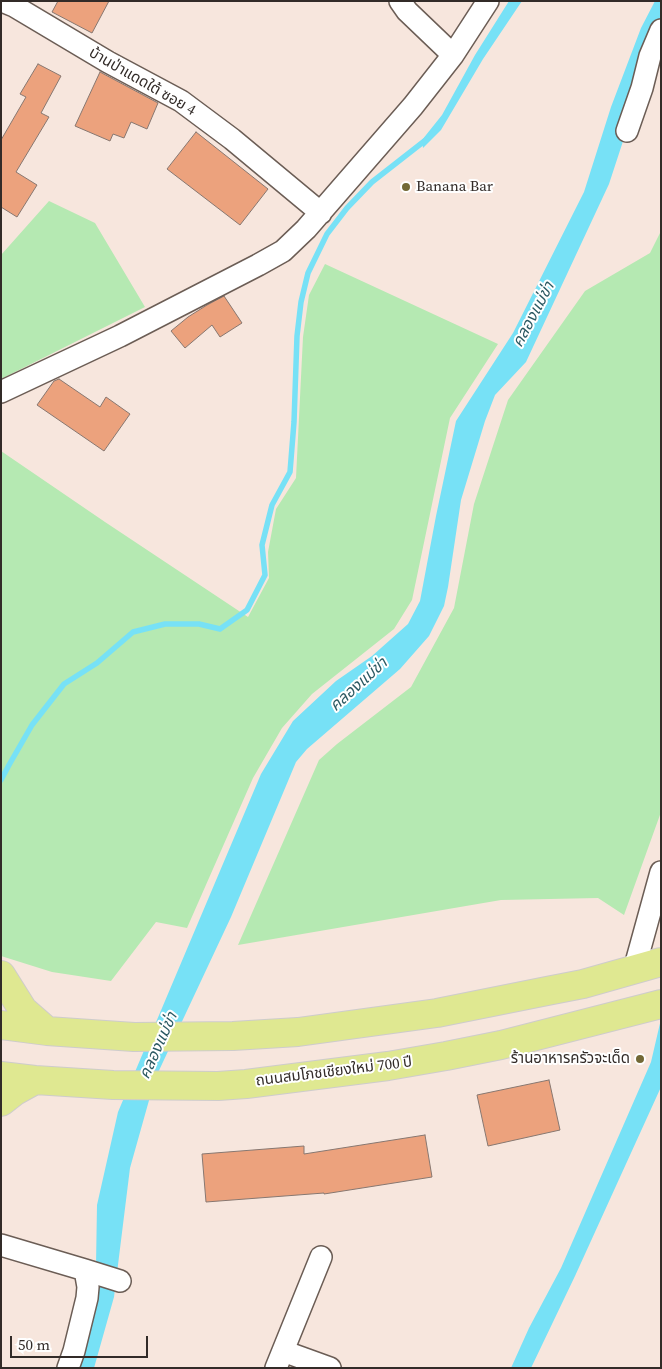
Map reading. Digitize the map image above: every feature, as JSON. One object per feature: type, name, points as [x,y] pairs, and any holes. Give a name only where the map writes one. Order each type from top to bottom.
[{"type":"main road","points":[[1,1025],[134,1038],[233,1036],[298,1032],[437,1013],[583,984],[661,962]]},
{"type":"main road","points":[[1,975],[23,1010],[47,1031]]},
{"type":"main road","name":"ถนนสมโภชเชียงใหม่ 700 ปี","points":[[1,1076],[113,1085],[218,1086],[284,1079],[414,1062],[501,1045],[650,1007]]},
{"type":"main road","points":[[1,1102],[15,1091],[35,1080]]},
{"type":"street","name":"บ้านป่าแดดใต้ ซอย 4","points":[[2,1],[14,6],[108,62],[181,101],[232,139],[321,213]]},
{"type":"street","points":[[400,1],[407,11],[453,55]]},
{"type":"street","points":[[1,392],[120,336],[284,251],[321,213],[407,114],[453,55],[488,1]]},
{"type":"street","points":[[628,131],[650,56],[661,30]]},
{"type":"street","points":[[634,970],[661,872]]},
{"type":"street","points":[[1,1245],[120,1281]]},
{"type":"street","points":[[321,1257],[279,1359],[330,1368]]},
{"type":"street","points":[[68,1368],[87,1298],[88,1287],[85,1270]]},
{"type":"green space","points":[[49,201],[95,223],[145,307],[1,379],[1,255]]},
{"type":"green space","points":[[661,231],[661,812],[624,915],[598,898],[501,900],[238,945],[319,760],[411,687],[454,608],[474,504],[508,400],[585,291],[650,253]]},
{"type":"green space","points":[[325,264],[498,344],[450,418],[412,600],[394,629],[312,694],[282,728],[253,778],[187,928],[156,922],[111,981],[52,972],[1,956],[1,451],[248,617],[269,578],[268,552],[276,509],[296,478],[303,337],[309,295]]},
{"type":"water","points":[[509,1],[522,1],[483,59],[441,130],[423,148],[422,140],[442,115],[475,55]]},
{"type":"water","name":"คลองแม่ข่า","points":[[655,1],[661,1],[661,25],[609,184],[526,362],[495,395],[485,421],[461,500],[444,606],[429,636],[400,669],[307,749],[296,762],[231,917],[155,1079],[130,1168],[114,1297],[94,1368],[72,1368],[96,1265],[97,1205],[118,1112],[261,774],[293,721],[336,681],[372,656],[408,624],[420,601],[456,421],[513,333],[584,192],[611,107],[641,28]]},
{"type":"water","points":[[661,1019],[661,1087],[531,1368],[511,1368],[529,1328],[561,1268],[651,1062]]},
{"type":"building","points":[[58,1],[109,1],[92,33],[52,12]]},
{"type":"building","points":[[38,64],[61,76],[41,113],[49,117],[16,172],[37,185],[17,217],[1,207],[1,140],[26,97],[20,94]]},
{"type":"building","points":[[100,72],[158,103],[147,129],[131,122],[124,138],[113,134],[110,141],[75,126]]},
{"type":"building","points":[[196,132],[268,189],[240,225],[167,169]]},
{"type":"building","points":[[224,296],[242,323],[220,337],[212,325],[185,348],[171,331],[188,317]]},
{"type":"building","points":[[59,379],[100,407],[106,397],[130,414],[104,451],[37,405],[54,381]]},
{"type":"building","points":[[549,1080],[560,1130],[488,1146],[477,1095]]},
{"type":"building","points":[[425,1135],[432,1177],[324,1194],[206,1202],[202,1154],[304,1146],[304,1154]]},
{"type":"waterway","points":[[1,780],[32,725],[64,684],[97,663],[133,632],[165,624],[199,624],[220,629],[247,610],[265,575],[262,545],[272,505],[290,472],[297,336],[301,302],[308,273],[327,234],[347,208],[372,182],[427,139]]},
{"type":"place","name":"Banana Bar","points":[[406,187]]},
{"type":"place","name":"ร้านอาหารครัวจะเด็ด","points":[[640,1059]]}]
